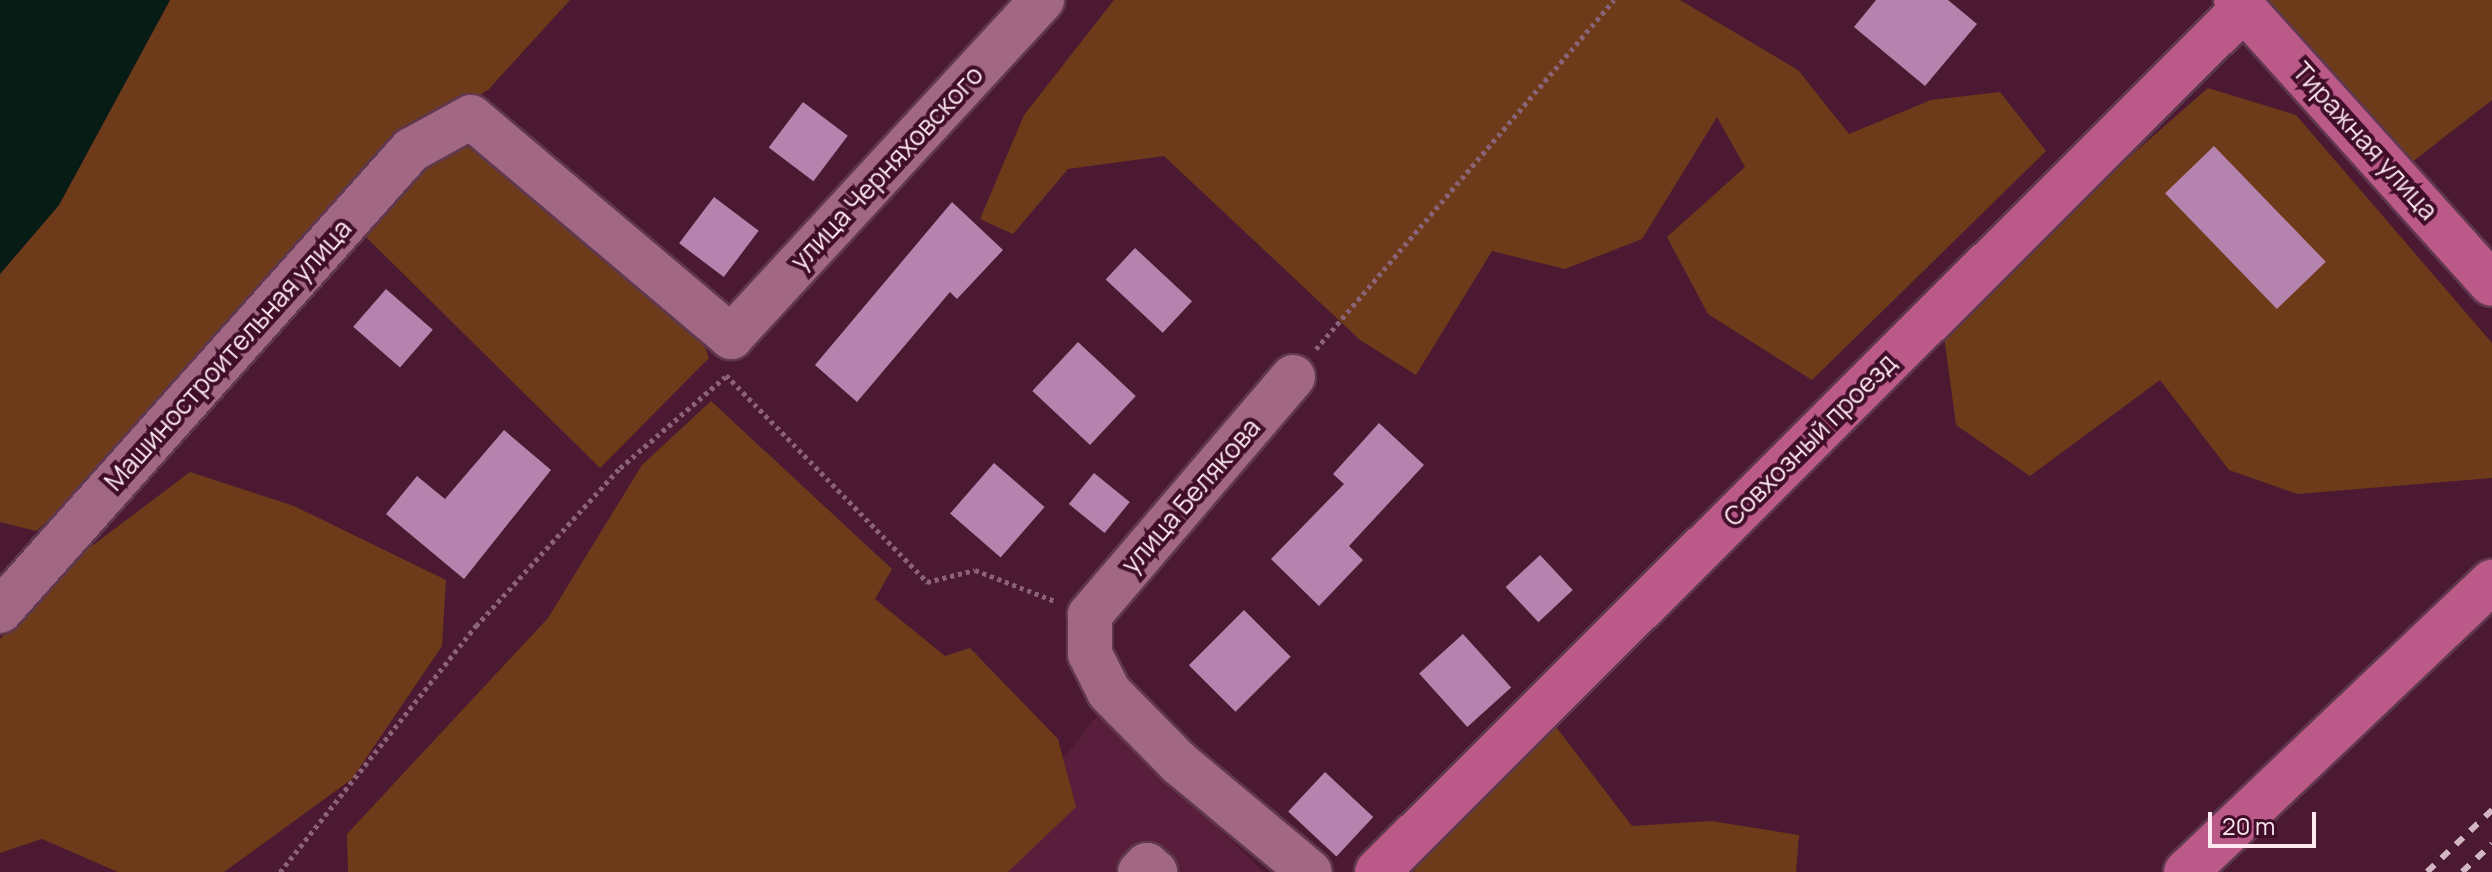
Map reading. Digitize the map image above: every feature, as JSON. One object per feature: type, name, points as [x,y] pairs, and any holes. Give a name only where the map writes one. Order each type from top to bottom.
[{"type":"main road","name":"Тиражная улица","points":[[2244,3],[2492,284]]},
{"type":"main road","name":"Совхозный проезд","points":[[1377,872],[2244,3]]},
{"type":"main road","points":[[2186,872],[2492,582]]},
{"type":"street","name":"улица Черняховского","points":[[728,357],[1042,0]]},
{"type":"street","name":"Машиностроительная улица","points":[[0,611],[411,150],[471,117],[728,357]]},
{"type":"street","name":"улица Белякова","points":[[1090,615],[1293,377]]},
{"type":"street","points":[[1090,615],[1090,654],[1109,692],[1243,823],[1310,872]]},
{"type":"street","points":[[1140,872],[1147,865],[1155,872]]},
{"type":"path","points":[[1293,377],[1614,0]]},
{"type":"path","points":[[280,872],[486,614],[620,468],[728,357],[927,582],[975,570],[1090,615]]},
{"type":"shaded area","points":[[0,0],[170,0],[59,205],[0,274]]},
{"type":"shaded area","points":[[170,0],[570,0],[488,90],[398,143],[188,395],[36,531],[0,522],[0,274],[59,205]]},
{"type":"shaded area","points":[[1114,0],[1680,0],[1798,70],[1849,134],[1931,100],[2000,92],[2046,151],[1812,380],[1708,314],[1667,237],[1745,167],[1717,117],[1642,239],[1565,269],[1492,251],[1416,375],[1360,340],[1164,156],[1068,169],[1013,234],[980,219],[1024,115]]},
{"type":"shaded area","points":[[2264,0],[2492,0],[2492,100],[2411,163]]},
{"type":"shaded area","points":[[2208,88],[2296,115],[2492,343],[2492,478],[2297,494],[2229,470],[2160,380],[2030,476],[1956,425],[1942,321]]},
{"type":"shaded area","points":[[462,131],[699,331],[709,358],[600,468],[363,234]]},
{"type":"shaded area","points":[[711,401],[892,569],[875,599],[945,656],[970,648],[1058,739],[1076,807],[1008,872],[348,872],[347,834],[548,618],[642,465]]},
{"type":"shaded area","points":[[190,472],[294,506],[446,580],[442,646],[352,779],[224,872],[118,872],[42,839],[0,853],[0,639],[68,564]]},
{"type":"shaded area","points":[[1099,713],[1264,872],[976,872]]},
{"type":"shaded area","points":[[1553,723],[1632,826],[1711,821],[1799,835],[1796,872],[1414,872],[1421,841]]},
{"type":"building","points":[[1876,0],[1948,0],[1977,24],[1925,86],[1854,27]]},
{"type":"building","points":[[803,102],[848,136],[813,181],[769,148]]},
{"type":"building","points":[[2214,146],[2326,262],[2277,309],[2165,193]]},
{"type":"building","points":[[714,197],[759,231],[724,277],[679,243]]},
{"type":"building","points":[[952,202],[1003,250],[957,299],[950,292],[857,402],[815,365]]},
{"type":"building","points":[[1135,248],[1192,301],[1163,333],[1106,279]]},
{"type":"building","points":[[386,289],[433,330],[400,367],[353,327]]},
{"type":"building","points":[[1078,342],[1136,396],[1090,445],[1032,391]]},
{"type":"building","points":[[1379,423],[1424,465],[1349,546],[1363,560],[1319,606],[1271,559],[1344,484],[1333,474]]},
{"type":"building","points":[[504,430],[551,470],[464,579],[386,514],[417,476],[445,499]]},
{"type":"building","points":[[994,463],[1045,507],[1001,558],[950,514]]},
{"type":"building","points":[[1094,473],[1130,502],[1105,533],[1069,504]]},
{"type":"building","points":[[1540,555],[1573,590],[1538,622],[1506,587]]},
{"type":"building","points":[[1244,610],[1291,657],[1236,712],[1189,665]]},
{"type":"building","points":[[1463,634],[1511,688],[1467,727],[1419,673]]},
{"type":"building","points":[[1325,772],[1373,817],[1336,857],[1288,811]]},
{"type":"railway","points":[[2427,872],[2492,810]]},
{"type":"railway","points":[[2462,872],[2492,844]]}]
